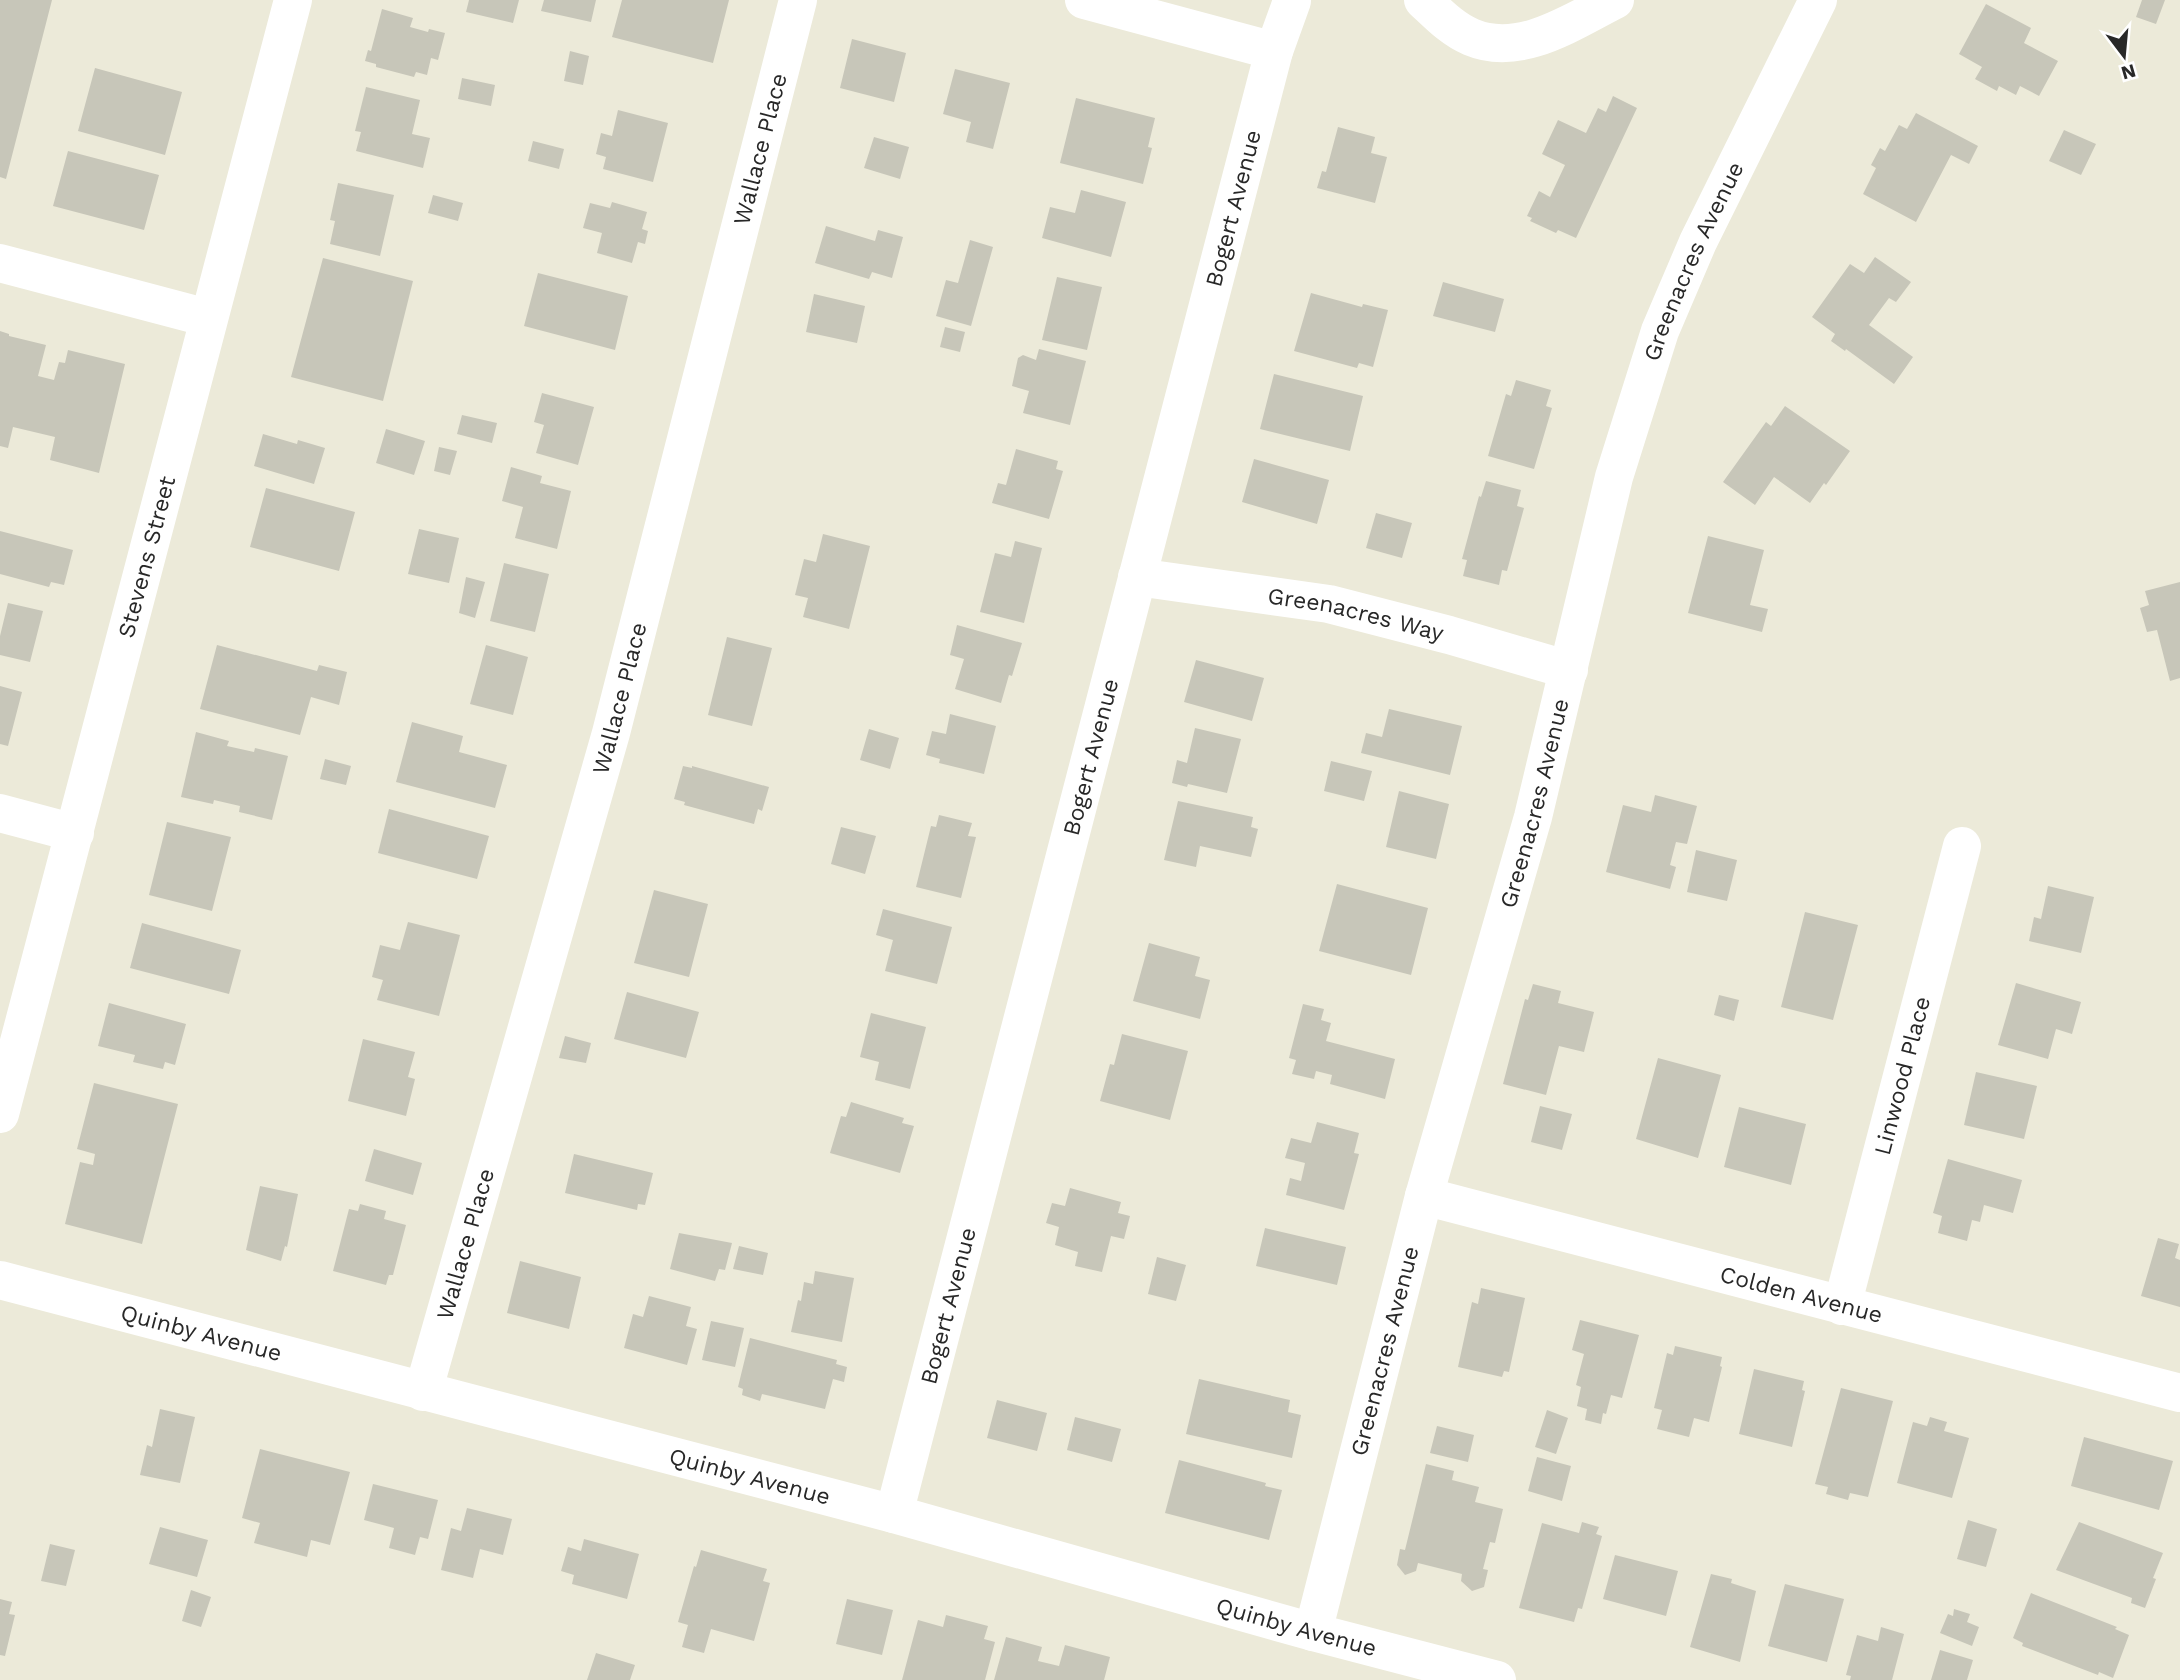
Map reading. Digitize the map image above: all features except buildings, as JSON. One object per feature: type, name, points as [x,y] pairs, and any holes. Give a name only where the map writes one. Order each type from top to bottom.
[{"type":"street","name":"Stevens Street","points":[[0,1114],[293,0]]},
{"type":"street","name":"Wallace Place","points":[[423,1392],[611,733],[798,0]]},
{"type":"street","points":[[1084,0],[1274,51]]},
{"type":"street","points":[[1423,0],[1447,23],[1469,37],[1486,42],[1510,43],[1546,35],[1615,0]]},
{"type":"street","name":"Greenacres Avenue","points":[[1313,1632],[1424,1196],[1533,817],[1614,477],[1660,331],[1698,242],[1818,0]]},
{"type":"street","name":"Bogert Avenue","points":[[894,1514],[1274,51],[1292,1]]},
{"type":"street","points":[[0,263],[208,318]]},
{"type":"street","name":"Greenacres Way","points":[[1137,577],[1329,604],[1450,635],[1569,670]]},
{"type":"street","points":[[0,813],[75,833]]},
{"type":"street","name":"Linwood Place","points":[[1842,1306],[1962,846]]},
{"type":"street","name":"Colden Avenue","points":[[1424,1196],[2180,1393]]},
{"type":"street","name":"Quinby Avenue","points":[[0,1280],[894,1514],[1313,1632],[1497,1680]]}]
